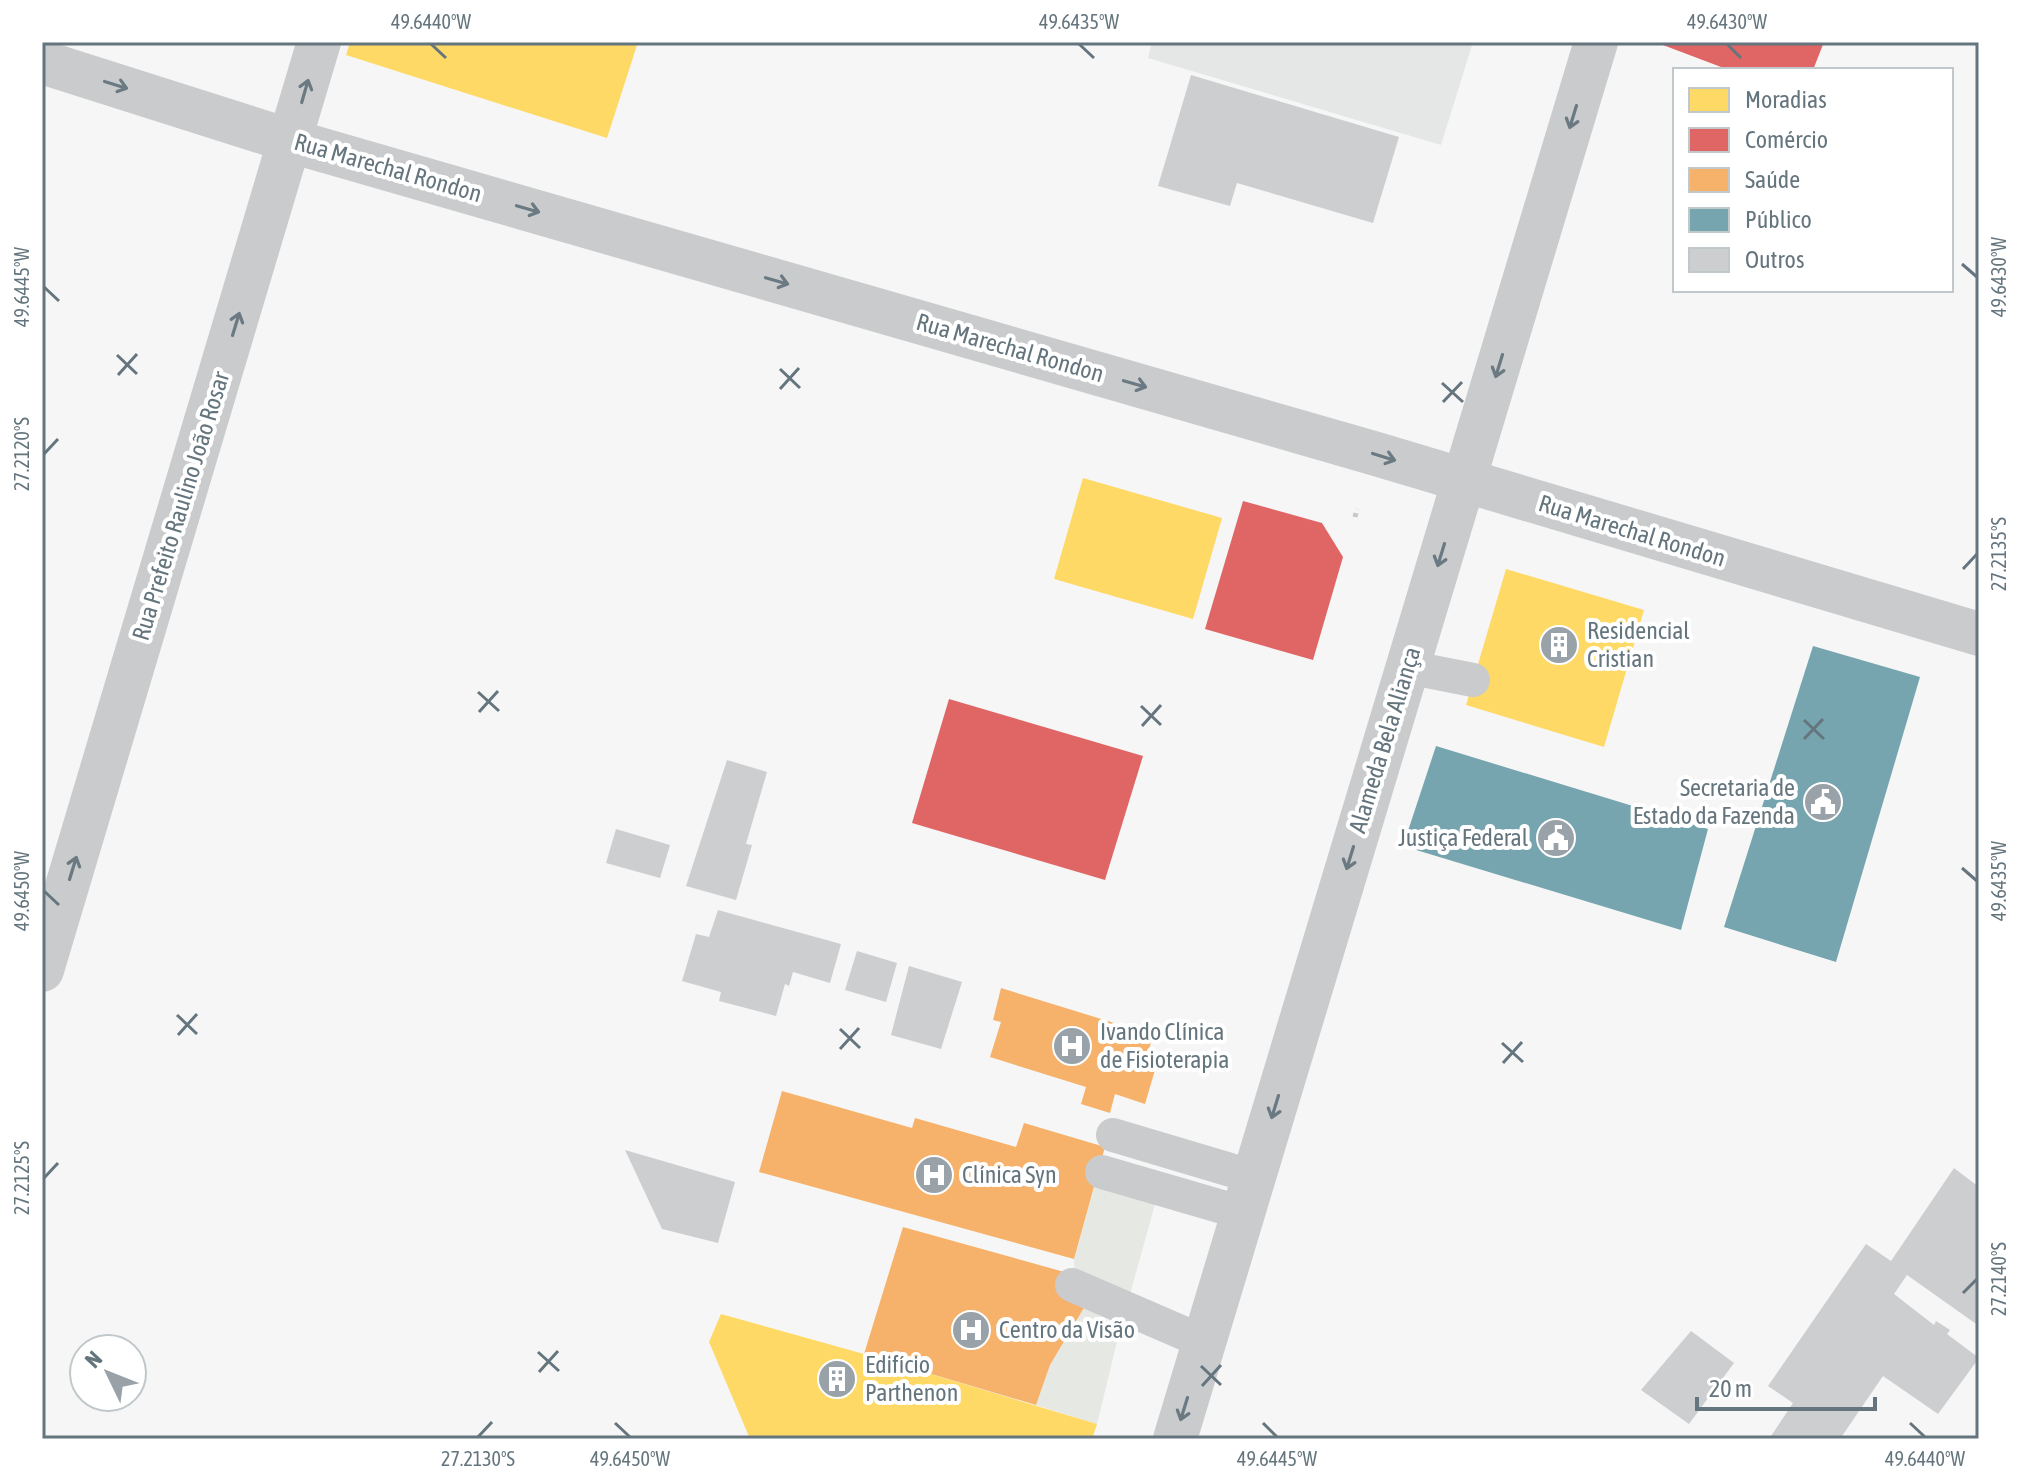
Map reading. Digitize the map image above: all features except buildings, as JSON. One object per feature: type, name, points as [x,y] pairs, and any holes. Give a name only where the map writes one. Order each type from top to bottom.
[{"type":"street","name":"Rua Prefeito Raulino João Rosar","points":[[42,970],[319,42]]},
{"type":"street","name":"Alameda Bela Aliança","points":[[1175,1439],[1596,42]]},
{"type":"street","name":"Rua Marechal Rondon","points":[[42,62],[291,141],[1464,481],[1979,634]]},
{"type":"lane","points":[[1407,667],[1473,680]]},
{"type":"lane","points":[[1113,1135],[1249,1195]]},
{"type":"lane","points":[[1102,1172],[1249,1195]]},
{"type":"lane","points":[[1072,1285],[1204,1342]]},
{"type":"path","points":[[1355,517],[1357,509]]},
{"type":"shaded area","points":[[1152,42],[1473,42],[1441,145],[1148,58]]},
{"type":"shaded area","points":[[1097,1178],[1155,1204],[1130,1294],[1075,1275],[1074,1259]]},
{"type":"shaded area","points":[[1085,1306],[1120,1329],[1097,1424],[1036,1405],[1050,1365]]},
{"type":"place","name":"Residencial Cristian","points":[[1559,645]]},
{"type":"place","name":"Secretaria de Estado da Fazenda","points":[[1823,802]]},
{"type":"place","name":"Justiça Federal","points":[[1556,838]]},
{"type":"place","name":"Ivando Clínica de Fisioterapia","points":[[1072,1046]]},
{"type":"place","name":"Clínica Syn","points":[[934,1175]]},
{"type":"place","name":"Centro da Visão","points":[[971,1330]]},
{"type":"place","name":"Edifício Parthenon","points":[[837,1379]]}]
